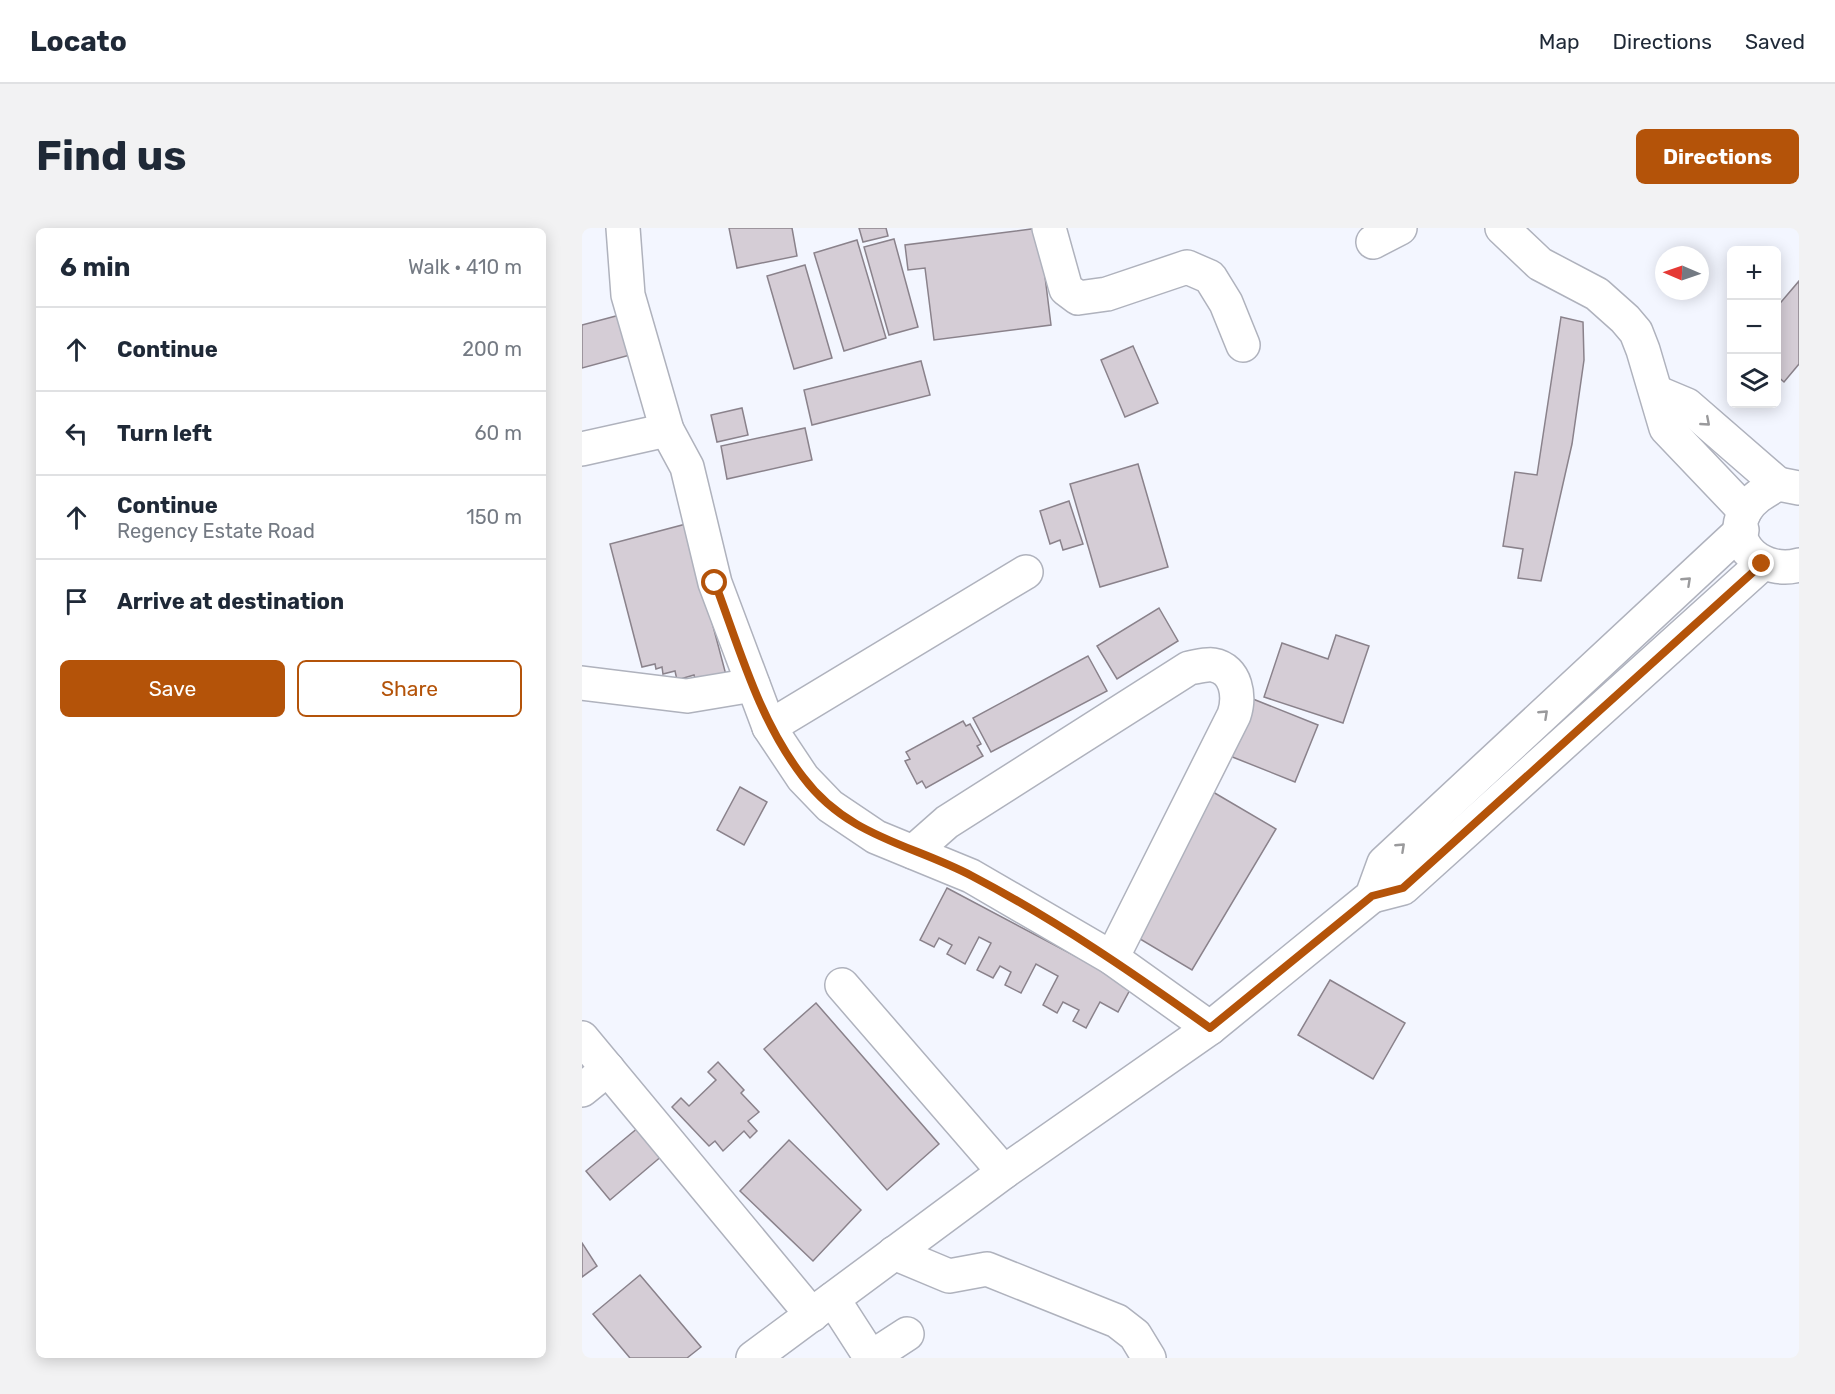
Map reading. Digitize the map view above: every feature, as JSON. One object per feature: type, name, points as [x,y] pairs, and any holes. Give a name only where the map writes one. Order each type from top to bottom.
[{"type":"street","points":[[623,228],[628,295],[667,430],[687,467],[715,583],[769,727],[803,778],[830,806],[876,837],[971,876],[1113,958],[1210,1028]]},
{"type":"street","points":[[1049,228],[1066,289],[1078,298],[1107,294],[1187,267],[1210,277],[1226,303],[1243,345]]},
{"type":"street","points":[[1502,228],[1540,264],[1597,294],[1625,319],[1636,332],[1666,428],[1743,520],[1744,543],[1751,555],[1762,564],[1775,568],[1799,565]]},
{"type":"street","points":[[1656,392],[1687,405],[1793,487]]},
{"type":"street","points":[[582,449],[667,430]]},
{"type":"street","points":[[1372,896],[1384,863],[1591,670],[1743,520],[1760,494],[1793,487]]},
{"type":"street","points":[[763,1355],[822,1307],[1004,1172],[1210,1028],[1372,896],[1403,888],[1614,700],[1762,564]]},
{"type":"street","points":[[769,727],[1026,572]]},
{"type":"street","points":[[913,852],[947,822],[1189,668],[1214,665],[1228,673],[1237,688],[1238,702],[1234,715],[1113,958]]},
{"type":"street","points":[[1591,670],[1614,700]]},
{"type":"street","points":[[582,683],[687,696],[753,686]]},
{"type":"street","points":[[842,985],[1004,1172]]},
{"type":"street","points":[[582,1038],[870,1358],[907,1334]]},
{"type":"street","points":[[582,1090],[608,1069]]},
{"type":"street","points":[[894,1253],[949,1276],[987,1269],[1117,1321],[1135,1335],[1149,1358]]},
{"type":"building","points":[[729,228],[792,228],[797,256],[737,268]]},
{"type":"building","points":[[859,228],[886,228],[888,236],[863,242]]},
{"type":"building","points":[[1039,228],[1051,325],[934,340],[925,268],[908,270],[905,245]]},
{"type":"building","points":[[894,239],[918,327],[889,335],[864,247]]},
{"type":"building","points":[[857,240],[886,338],[844,351],[814,253]]},
{"type":"building","points":[[805,265],[832,358],[794,369],[767,276]]},
{"type":"building","points":[[1799,281],[1799,364],[1784,382],[1781,379],[1781,302]]},
{"type":"building","points":[[631,312],[641,352],[582,368],[582,325]]},
{"type":"building","points":[[1561,317],[1583,322],[1584,360],[1572,444],[1541,581],[1518,578],[1523,549],[1503,546],[1515,472],[1537,475]]},
{"type":"building","points":[[1133,346],[1158,403],[1125,417],[1101,360]]},
{"type":"building","points":[[921,361],[930,395],[812,425],[804,390]]},
{"type":"building","points":[[742,408],[748,435],[717,442],[711,415]]},
{"type":"building","points":[[805,428],[812,460],[727,479],[721,446]]},
{"type":"building","points":[[1138,464],[1168,567],[1100,587],[1070,484]]},
{"type":"building","points":[[1069,501],[1083,544],[1063,550],[1060,540],[1050,544],[1040,511]]},
{"type":"building","points":[[686,524],[726,675],[696,682],[694,675],[677,680],[675,671],[663,674],[662,667],[656,669],[655,664],[642,667],[610,544]]},
{"type":"building","points":[[1159,608],[1178,641],[1117,679],[1097,646]]},
{"type":"building","points":[[1336,635],[1369,646],[1343,723],[1264,697],[1282,643],[1328,659]]},
{"type":"building","points":[[1088,656],[1107,691],[991,752],[973,718]]},
{"type":"building","points":[[1248,697],[1318,725],[1295,782],[1225,754]]},
{"type":"building","points":[[963,721],[966,726],[970,724],[981,744],[977,746],[983,756],[926,788],[922,781],[917,784],[905,761],[910,759],[906,752]]},
{"type":"building","points":[[740,787],[767,802],[744,845],[717,830]]},
{"type":"building","points":[[1213,792],[1276,829],[1192,970],[1130,933]]},
{"type":"building","points":[[947,888],[1132,986],[1118,1012],[1100,1002],[1086,1028],[1073,1021],[1079,1010],[1063,1002],[1057,1013],[1043,1005],[1058,976],[1036,964],[1021,993],[1005,985],[1011,972],[1000,966],[993,978],[977,970],[991,943],[979,937],[965,964],[947,954],[952,945],[939,938],[934,947],[920,940]]},
{"type":"building","points":[[1330,980],[1405,1023],[1373,1079],[1298,1035]]},
{"type":"building","points":[[816,1003],[939,1144],[887,1190],[764,1049]]},
{"type":"building","points":[[718,1062],[744,1090],[741,1093],[759,1112],[748,1121],[757,1131],[750,1138],[744,1131],[723,1151],[715,1141],[709,1146],[672,1107],[681,1098],[689,1106],[716,1080],[708,1072]]},
{"type":"building","points":[[639,1127],[663,1155],[610,1200],[586,1171]]},
{"type":"building","points":[[789,1140],[861,1210],[813,1261],[740,1191]]},
{"type":"building","points":[[582,1243],[597,1266],[582,1277]]},
{"type":"building","points":[[640,1275],[701,1347],[687,1358],[630,1358],[593,1314]]},
{"type":"route","points":[[715,583],[769,727],[803,778],[830,806],[876,837],[971,876],[1113,958],[1210,1028],[1372,896],[1403,888],[1614,700],[1762,564]]}]
